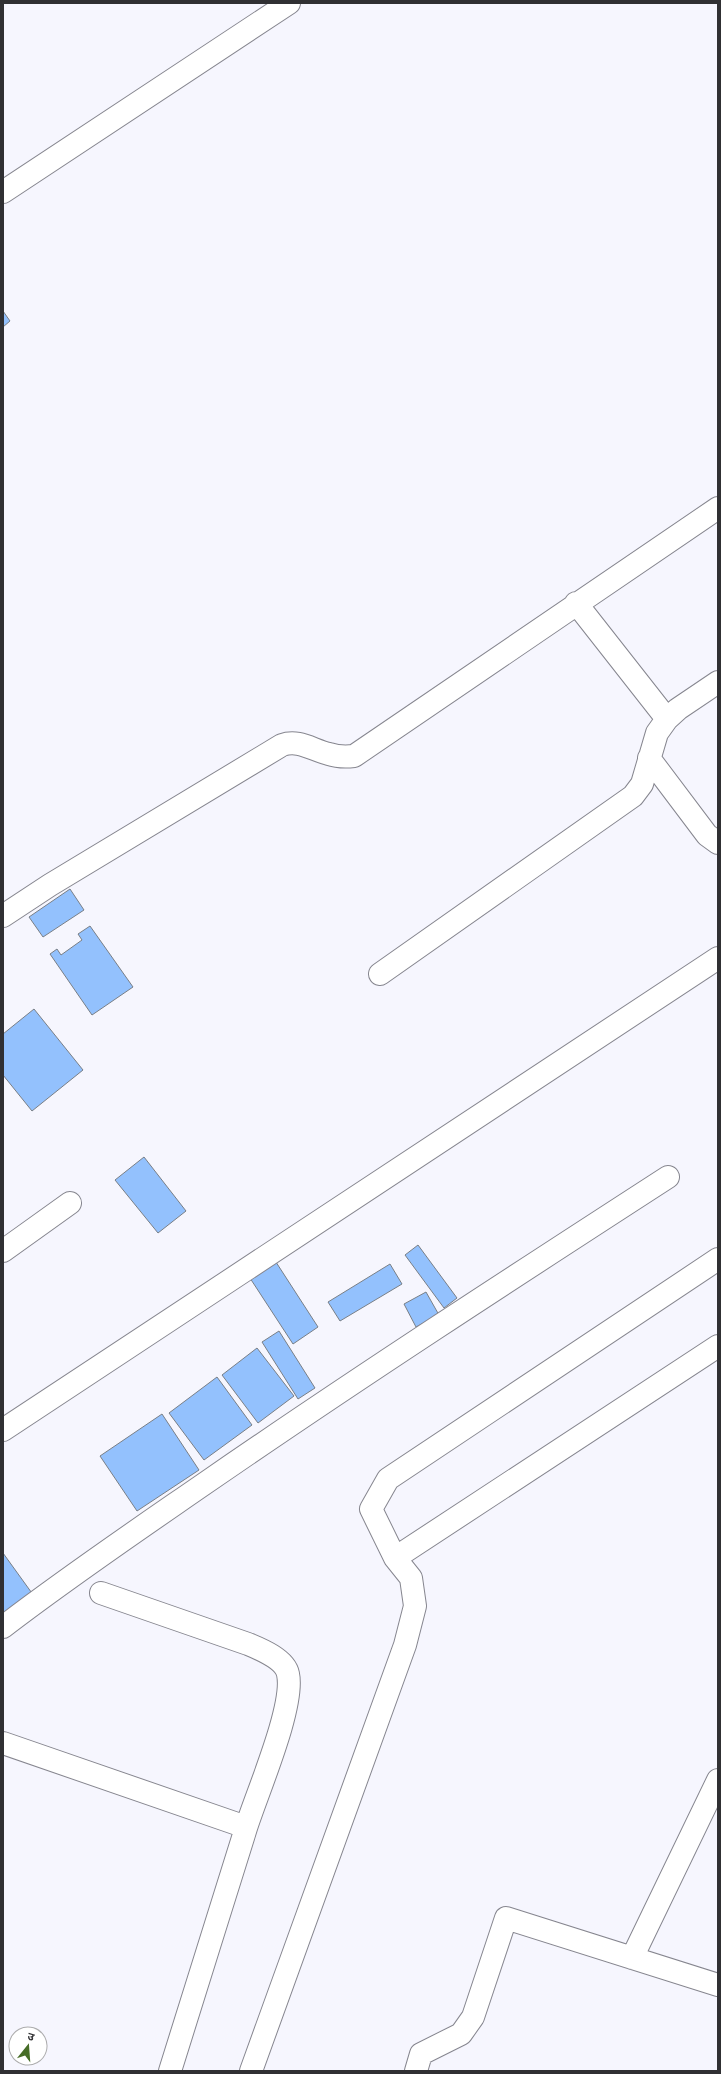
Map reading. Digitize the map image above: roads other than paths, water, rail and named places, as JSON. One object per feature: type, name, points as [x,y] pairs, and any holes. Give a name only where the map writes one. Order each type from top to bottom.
[{"type":"street","points":[[3,192],[289,3]]},
{"type":"street","points":[[3,916],[50,885],[282,745],[292,741],[328,754],[341,757],[354,756],[576,603],[718,508]]},
{"type":"street","points":[[576,603],[667,720]]},
{"type":"street","points":[[380,974],[633,796],[642,784],[657,734],[667,720],[678,709],[718,682]]},
{"type":"street","points":[[649,758],[707,835],[718,843]]},
{"type":"street","points":[[3,1430],[718,958]]},
{"type":"street","points":[[3,1627],[59,1584],[401,1350],[668,1177]]},
{"type":"street","points":[[3,1251],[70,1203]]},
{"type":"street","points":[[251,2071],[404,1645],[415,1606],[411,1578],[395,1558],[371,1509],[388,1479],[718,1260]]},
{"type":"street","points":[[395,1558],[718,1346]]},
{"type":"street","points":[[101,1593],[248,1644],[271,1654],[288,1672],[290,1689],[284,1714],[246,1827],[170,2071]]},
{"type":"street","points":[[3,1743],[246,1827]]},
{"type":"street","points":[[632,1958],[718,1780]]},
{"type":"street","points":[[416,2071],[421,2054],[461,2034],[474,2017],[506,1918],[718,1985]]}]
